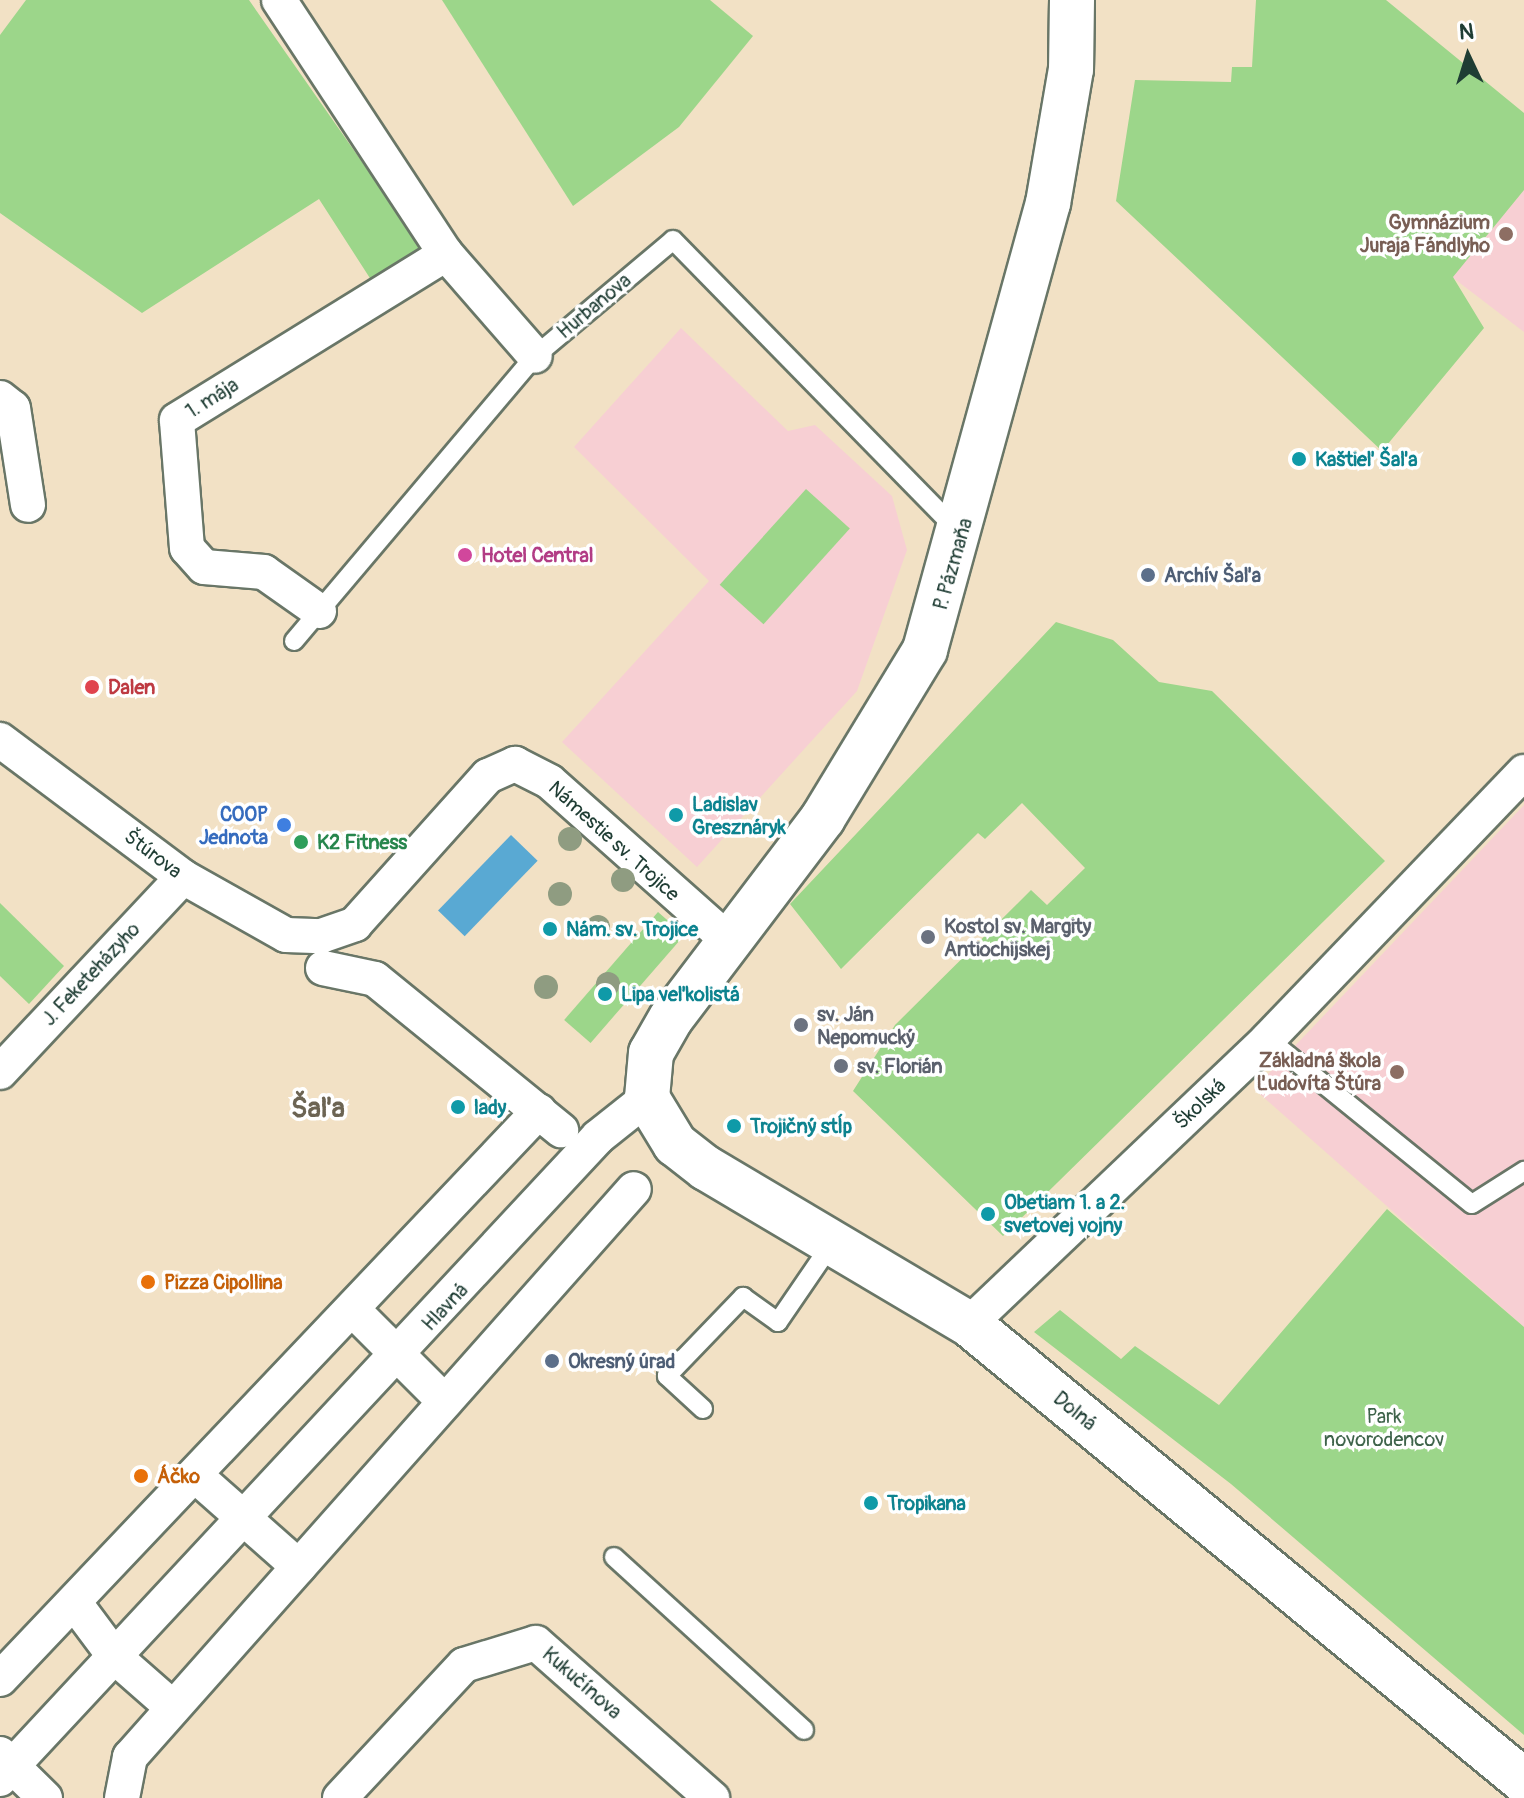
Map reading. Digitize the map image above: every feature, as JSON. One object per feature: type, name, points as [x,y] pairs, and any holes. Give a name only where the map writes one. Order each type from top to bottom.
[{"type":"main road","name":"P. Pázmaňa","points":[[647,1098],[651,1053],[888,721],[925,650],[962,535],[1048,203],[1071,69],[1072,0]]},
{"type":"main road","name":"Dolná","points":[[647,1098],[675,1144],[706,1168],[833,1240],[969,1324],[1524,1781]]},
{"type":"street","points":[[279,0],[446,254],[535,356]]},
{"type":"street","name":"1. mája","points":[[319,611],[264,572],[204,567],[187,548],[177,420],[446,254]]},
{"type":"street","points":[[0,398],[13,408],[28,505]]},
{"type":"street","name":"Štúrova","points":[[0,740],[183,877],[286,935],[375,979],[562,1131]]},
{"type":"street","name":"Námestie sv. Trojice","points":[[322,952],[355,924],[488,776],[515,764],[550,782],[729,941]]},
{"type":"street","name":"Školská","points":[[969,1324],[1268,1039],[1524,772]]},
{"type":"street","name":"J. Feketeházyho","points":[[0,1072],[183,877]]},
{"type":"street","name":"Hlavná","points":[[45,1798],[4,1766],[115,1657],[398,1357],[562,1131],[647,1098]]},
{"type":"street","points":[[0,1679],[355,1312],[562,1131]]},
{"type":"street","points":[[122,1798],[130,1757],[634,1189]]},
{"type":"street","points":[[355,1312],[445,1402]]},
{"type":"street","points":[[196,1476],[299,1567]]},
{"type":"street","points":[[74,1602],[115,1657],[173,1708]]},
{"type":"street","name":"Kukučínova","points":[[340,1798],[464,1665],[536,1643],[712,1798]]},
{"type":"lane","name":"Hurbanova","points":[[535,356],[673,240],[962,535]]},
{"type":"lane","points":[[294,641],[535,356]]},
{"type":"lane","points":[[1268,1039],[1472,1204],[1524,1171]]},
{"type":"lane","points":[[703,1409],[667,1376],[743,1297],[778,1322],[833,1240]]},
{"type":"lane","points":[[614,1557],[804,1730]]},
{"type":"shaded area","name":"Gymnázium Juraja Fándlyho","points":[[1524,190],[1524,332],[1452,277]]},
{"type":"shaded area","points":[[681,328],[788,431],[815,425],[892,496],[907,550],[857,691],[697,867],[562,742],[709,581],[574,447]]},
{"type":"shaded area","name":"Základná škola Ľudovíta Štúra","points":[[1524,805],[1524,1327],[1254,1089]]},
{"type":"green space","points":[[26,0],[249,0],[427,255],[375,286],[319,199],[142,313],[0,213],[0,35]]},
{"type":"green space","points":[[442,0],[710,0],[753,36],[679,127],[573,206]]},
{"type":"green space","points":[[1256,0],[1386,0],[1524,113],[1524,190],[1453,277],[1484,328],[1382,451],[1116,201],[1135,80],[1231,82],[1232,67],[1252,67]]},
{"type":"green space","points":[[806,489],[850,528],[764,624],[720,585]]},
{"type":"green space","points":[[1056,622],[1113,640],[1159,682],[1212,691],[1385,861],[1003,1236],[853,1091],[895,1025],[1031,890],[1047,905],[1085,868],[1022,803],[985,839],[978,833],[841,969],[790,904]]},
{"type":"green space","points":[[0,903],[64,966],[29,1004],[0,976]]},
{"type":"green space","points":[[658,912],[684,935],[591,1043],[564,1020]]},
{"type":"green space","name":"Park novorodencov","points":[[1387,1209],[1524,1327],[1524,1735],[1231,1484],[1034,1332],[1060,1310],[1121,1359],[1135,1346],[1219,1405]]},
{"type":"water","points":[[511,835],[538,861],[465,936],[438,911]]},
{"type":"place","name":"Gymnázium Juraja Fándlyho","points":[[1506,234]]},
{"type":"place","name":"Kaštieľ Šaľa","points":[[1299,459]]},
{"type":"place","name":"Hotel Central","points":[[465,555]]},
{"type":"place","name":"Archív Šaľa","points":[[1148,575]]},
{"type":"place","name":"Dalen","points":[[92,687]]},
{"type":"place","name":"Ladislav Gresznáryk","points":[[676,815]]},
{"type":"place","name":"COOP Jednota","points":[[284,825]]},
{"type":"place","name":"K2 Fitness","points":[[301,842]]},
{"type":"place","name":"Nám. sv. Trojice","points":[[550,929]]},
{"type":"place","name":"Kostol sv. Margity Antiochijskej","points":[[928,937]]},
{"type":"place","name":"Lipa veľkolistá","points":[[605,994]]},
{"type":"place","name":"sv. Ján Nepomucký","points":[[801,1025]]},
{"type":"place","name":"sv. Florián","points":[[841,1066]]},
{"type":"place","name":"Základná škola Ľudovíta Štúra","points":[[1397,1072]]},
{"type":"place","name":"lady","points":[[458,1107]]},
{"type":"place","name":"Trojičný stĺp","points":[[734,1126]]},
{"type":"place","name":"Obetiam 1. a 2. svetovej vojny","points":[[988,1214]]},
{"type":"place","name":"Pizza Cipollina","points":[[148,1282]]},
{"type":"place","name":"Okresný úrad","points":[[552,1361]]},
{"type":"place","name":"Áčko","points":[[141,1476]]},
{"type":"place","name":"Tropikana","points":[[871,1503]]},
{"type":"district","name":"Šaľa","points":[[318,1109]]}]
